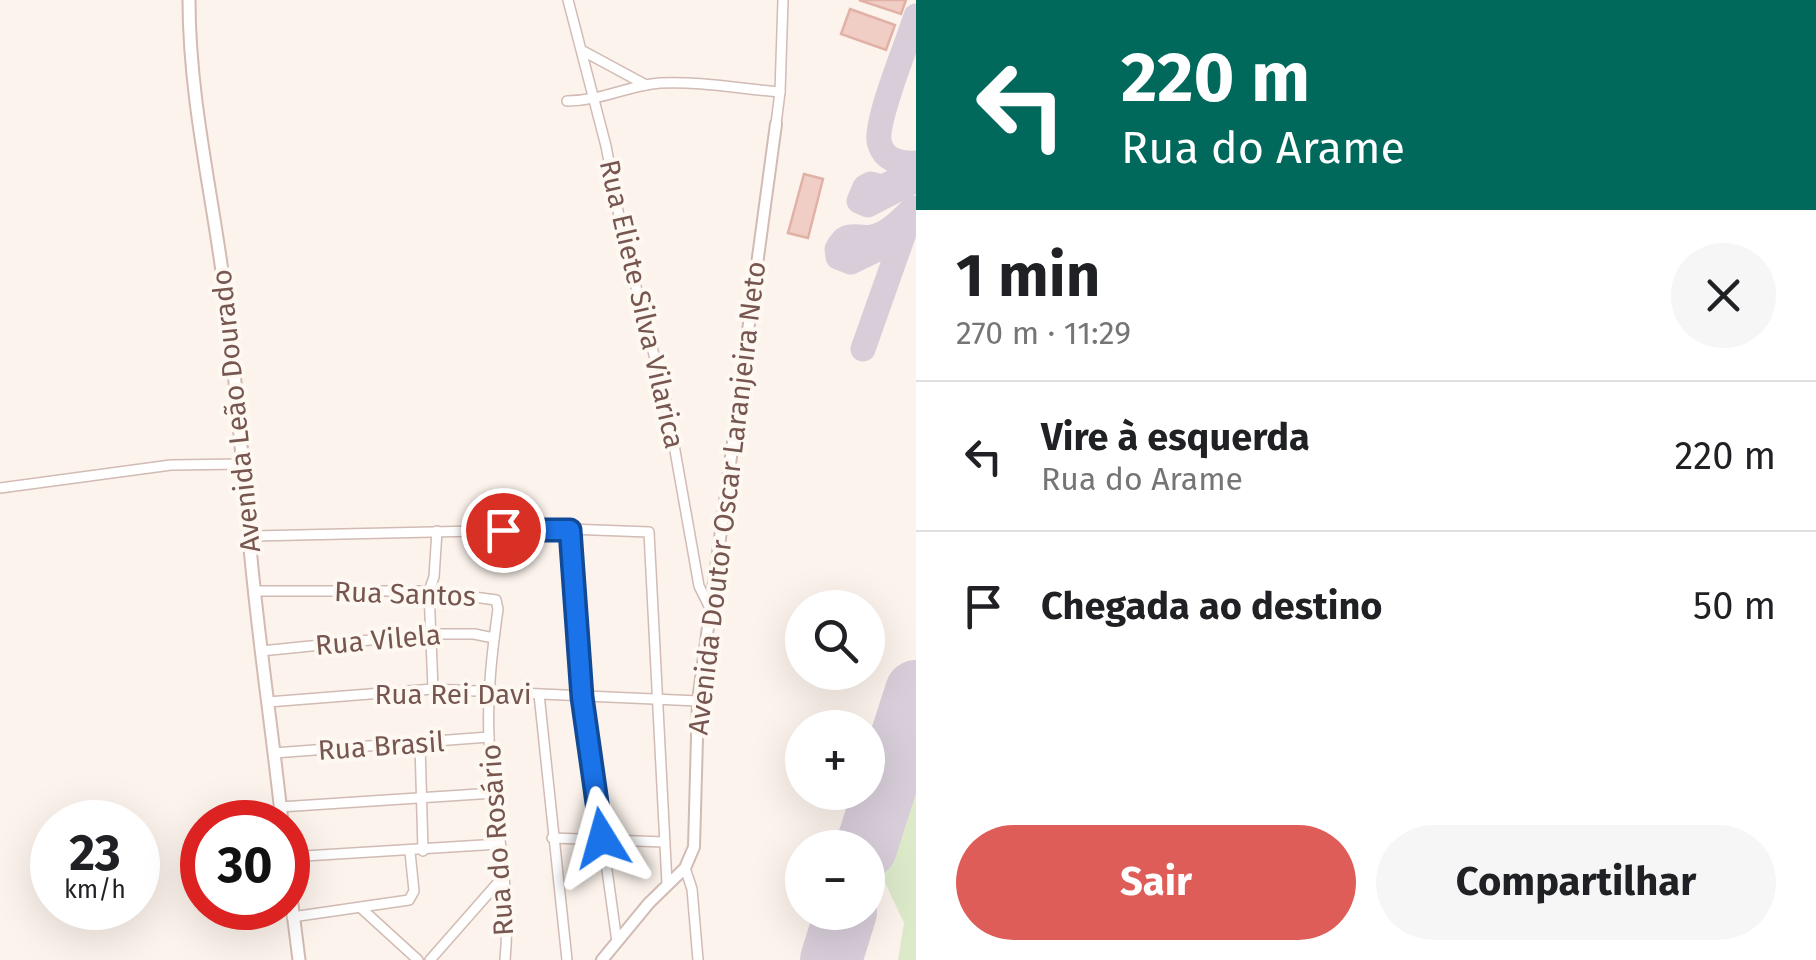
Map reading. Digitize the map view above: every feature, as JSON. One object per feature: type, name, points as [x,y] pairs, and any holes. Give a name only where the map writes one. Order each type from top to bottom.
[{"type":"main road","name":"Avenida Leão Dourado","points":[[190,0],[190,43],[200,139],[224,282],[279,800]]},
{"type":"main road","points":[[294,930],[299,960]]},
{"type":"street","points":[[776,124],[783,0]]},
{"type":"street","name":"Rua Eliete Silva Vilarica","points":[[569,2],[606,146],[622,238],[666,400],[699,586],[710,608]]},
{"type":"street","points":[[584,51],[646,85]]},
{"type":"street","points":[[566,101],[594,101],[646,85],[696,84],[780,92]]},
{"type":"street","name":"Avenida Doutor Oscar Laranjeira Neto","points":[[685,868],[694,847],[696,826],[698,701],[776,124]]},
{"type":"street","points":[[0,488],[171,465],[244,464]]},
{"type":"street","points":[[570,530],[582,697],[617,942]]},
{"type":"street","points":[[433,689],[429,591],[434,577],[437,531]]},
{"type":"street","points":[[249,536],[437,531],[650,532],[655,700],[667,884]]},
{"type":"street","name":"Rua Santos","points":[[254,591],[429,591],[496,600]]},
{"type":"street","name":"Rua do Rosário","points":[[496,600],[488,690],[489,738],[505,960]]},
{"type":"street","name":"Rua Vilela","points":[[261,650],[430,634],[494,638]]},
{"type":"street","name":"Rua Rei Davi","points":[[268,702],[433,689],[698,701]]},
{"type":"street","points":[[539,694],[567,960]]},
{"type":"street","name":"Rua Brasil","points":[[274,754],[489,738]]},
{"type":"street","points":[[420,744],[423,851]]},
{"type":"street","points":[[310,805],[494,793]]},
{"type":"street","points":[[552,838],[664,842]]},
{"type":"street","points":[[310,856],[499,844]]},
{"type":"street","points":[[310,916],[412,898],[410,852]]},
{"type":"street","points":[[602,960],[685,868],[692,889],[698,960]]},
{"type":"street","points":[[430,960],[502,878]]},
{"type":"street","points":[[362,909],[418,960]]},
{"type":"green space","points":[[916,770],[916,960],[898,960],[904,923],[885,882],[885,867]]},
{"type":"building","points":[[859,0],[906,0],[901,14]]},
{"type":"building","points":[[850,9],[895,25],[886,50],[841,34]]},
{"type":"building","points":[[804,174],[823,179],[808,238],[788,233]]},
{"type":"taxiway","points":[[916,16],[879,130],[884,153],[893,160],[916,163]]},
{"type":"taxiway","points":[[916,171],[882,187],[865,187],[859,201],[868,205],[916,180]]},
{"type":"taxiway","points":[[863,349],[909,219],[890,243],[851,262],[838,257],[837,249],[848,237],[884,233],[913,208]]},
{"type":"runway","points":[[872,830],[916,691]]},
{"type":"runway","points":[[831,960],[840,930]]},
{"type":"route","points":[[503,530],[570,530],[582,697],[602,838]]}]
